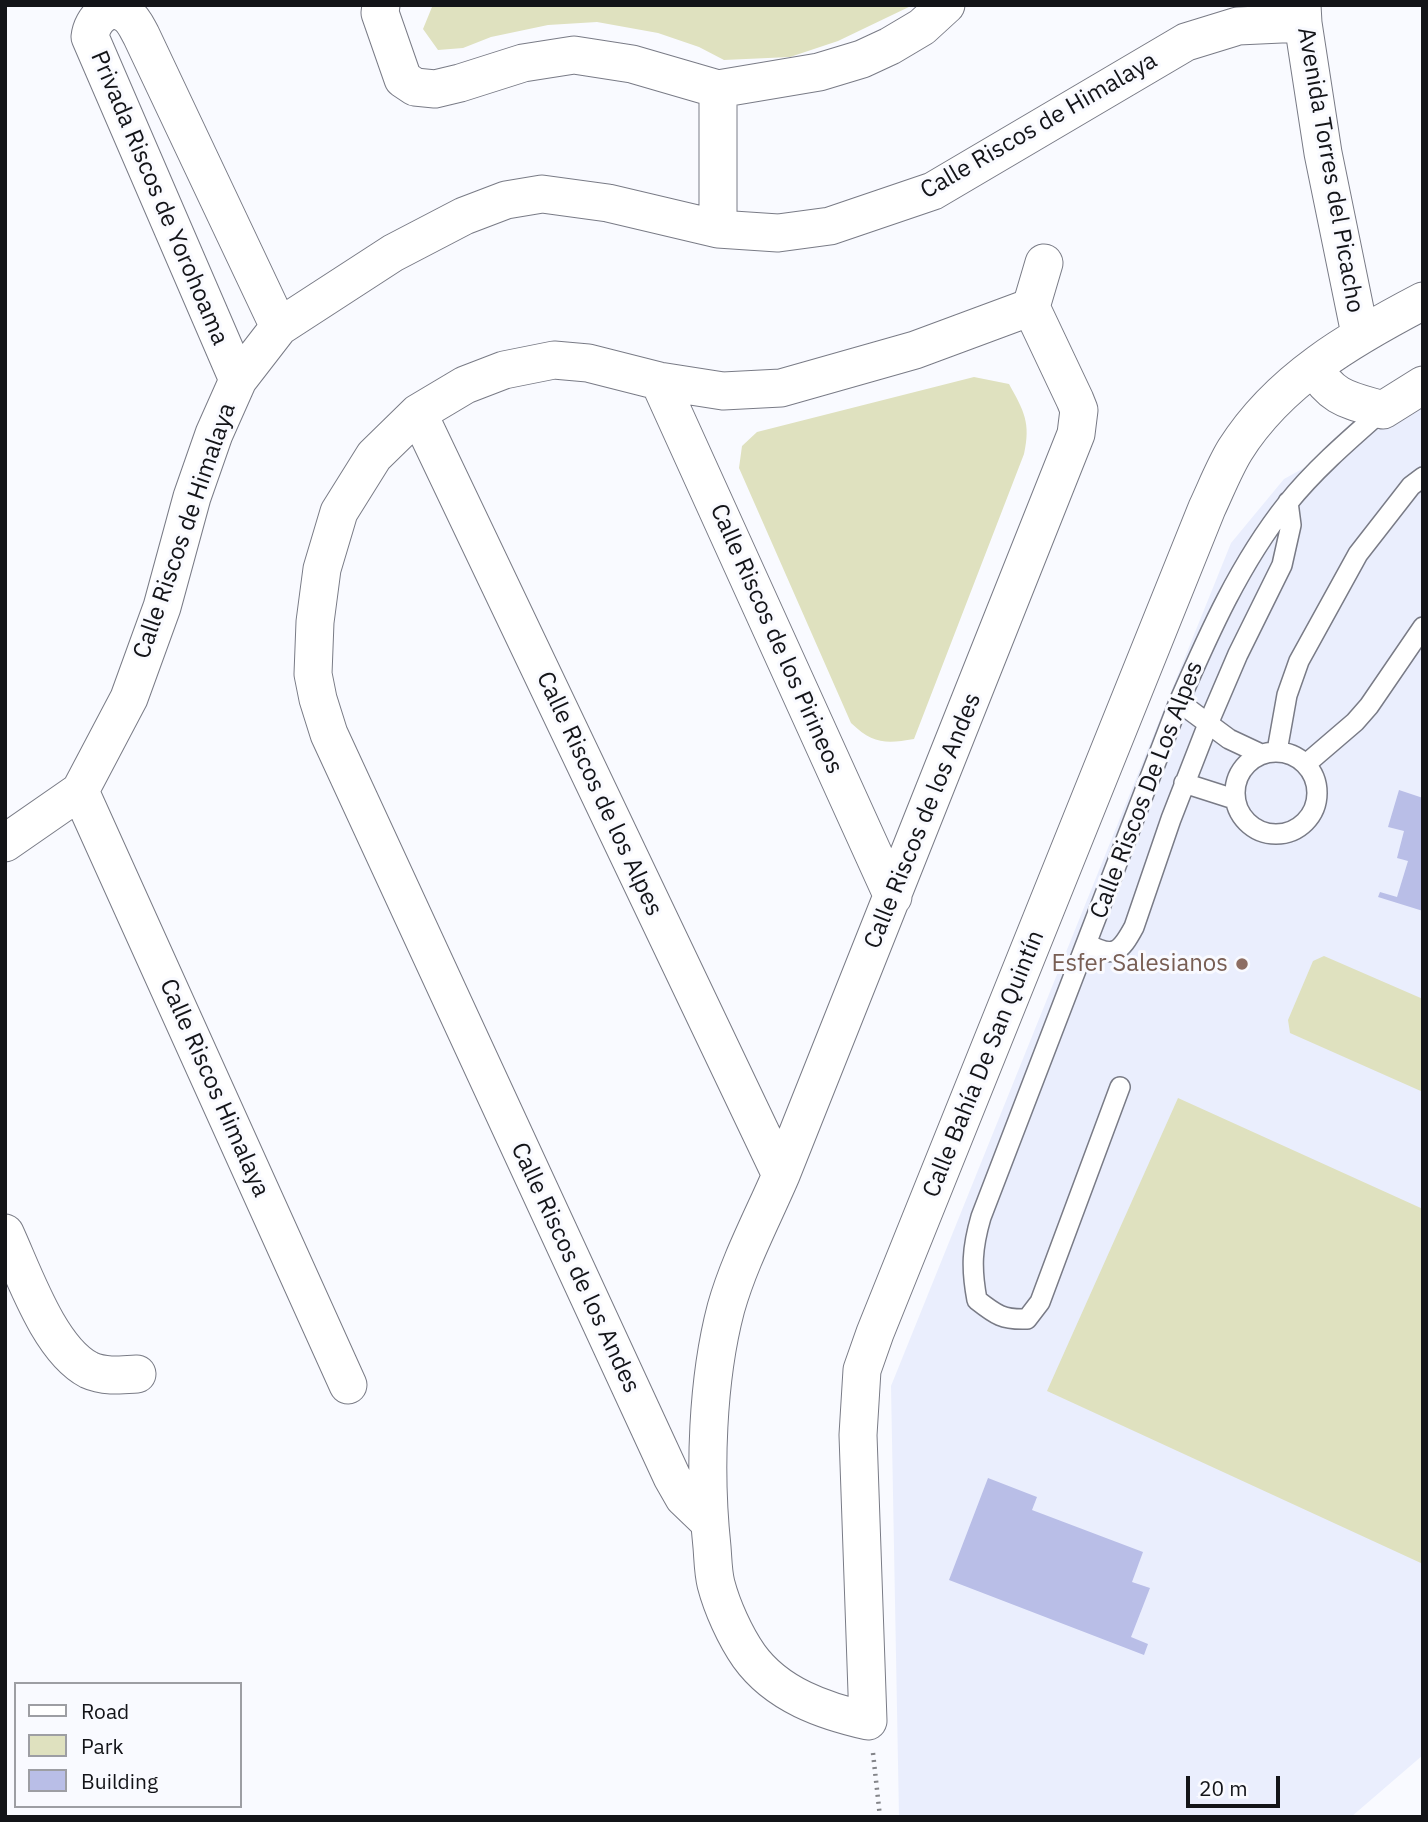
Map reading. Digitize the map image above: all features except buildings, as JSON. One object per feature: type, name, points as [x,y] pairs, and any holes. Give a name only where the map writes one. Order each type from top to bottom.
[{"type":"street","points":[[380,5],[380,13],[403,79],[421,89],[460,83],[523,63],[574,55],[632,64],[718,89],[819,72],[862,59],[890,47],[922,27],[946,5]]},
{"type":"street","name":"Privada Riscos de Yorohoama","points":[[237,380],[90,37],[94,21],[103,14],[110,11],[125,13],[133,20],[279,327]]},
{"type":"street","name":"Calle Riscos de Himalaya","points":[[6,842],[80,791],[129,698],[162,607],[192,497],[237,380],[279,327],[393,253],[464,216],[506,200],[542,194],[582,198],[718,229],[778,233],[830,226],[933,191],[1186,42],[1238,26],[1303,14]]},
{"type":"street","name":"Avenida Torres del Picacho","points":[[1303,14],[1323,153],[1360,334]]},
{"type":"street","points":[[718,89],[718,229]]},
{"type":"street","points":[[1031,307],[1044,263]]},
{"type":"street","points":[[1382,410],[1336,394],[1327,388],[1314,367],[1360,334],[1423,301]]},
{"type":"street","name":"Calle Riscos de los Andes","points":[[1031,307],[1075,400],[1079,410],[1079,422],[893,897],[781,1175],[735,1279],[718,1347],[708,1480],[709,1521],[684,1498],[672,1478],[330,734],[313,674],[315,622],[322,569],[339,512],[374,456],[418,413],[474,382],[504,370],[554,360],[588,363],[659,381],[723,391],[781,388],[915,350],[1031,307]]},
{"type":"street","name":"Calle Bahía De San Quintín","points":[[868,1721],[858,1463],[862,1370],[1207,508],[1234,451],[1263,413],[1314,367]]},
{"type":"street","name":"Calle Riscos de los Pirineos","points":[[659,381],[893,897]]},
{"type":"street","name":"Calle Riscos De Los Alpes","points":[[1382,410],[1423,385]]},
{"type":"street","name":"Calle Riscos de los Alpes","points":[[418,413],[781,1175]]},
{"type":"street","name":"Calle Riscos Himalaya","points":[[80,791],[348,1385]]},
{"type":"street","points":[[5,1233],[49,1328],[66,1352],[90,1370],[108,1375],[137,1374]]},
{"type":"street","points":[[709,1521],[716,1583],[749,1657],[769,1678],[795,1696],[828,1712],[868,1721]]},
{"type":"lane","name":"Calle Riscos De Los Alpes","points":[[1120,1087],[1051,1275],[1033,1314],[1027,1319],[1008,1320],[1000,1317],[977,1300],[972,1266],[973,1244],[981,1217],[1179,702],[1215,622],[1264,536],[1288,502],[1382,410]]},
{"type":"lane","points":[[1179,702],[1229,739],[1269,752],[1288,753],[1306,764],[1314,776],[1316,803],[1310,816],[1300,827],[1288,833],[1273,834],[1248,824],[1239,813],[1234,799],[1234,785],[1239,772],[1248,761],[1269,752],[1299,661],[1358,554],[1411,486],[1423,477]]},
{"type":"lane","points":[[1087,944],[1105,953],[1116,951],[1126,942],[1133,927],[1184,783],[1238,654],[1282,565],[1292,525],[1288,502]]},
{"type":"lane","points":[[1306,764],[1355,722],[1369,706],[1423,627]]},
{"type":"lane","points":[[1184,783],[1234,799]]},
{"type":"path","points":[[868,1721],[880,1817]]},
{"type":"shaded area","name":"Esfer Salesianos","points":[[1423,402],[1423,1755],[1351,1817],[899,1817],[891,1386],[1231,543],[1284,479]]},
{"type":"green space","points":[[913,5],[838,41],[790,57],[724,60],[699,47],[658,33],[597,22],[548,25],[491,37],[463,48],[438,50],[423,29],[432,7]]},
{"type":"green space","points":[[974,377],[1009,384],[1025,418],[1027,434],[1024,454],[914,739],[880,741],[866,735],[851,723],[739,468],[742,446],[757,432]]},
{"type":"green space","points":[[1324,956],[1423,999],[1423,1092],[1290,1033],[1288,1020],[1313,961]]},
{"type":"green space","points":[[1178,1098],[1423,1209],[1423,1564],[1047,1391]]},
{"type":"place","name":"Esfer Salesianos","points":[[1242,964]]}]
